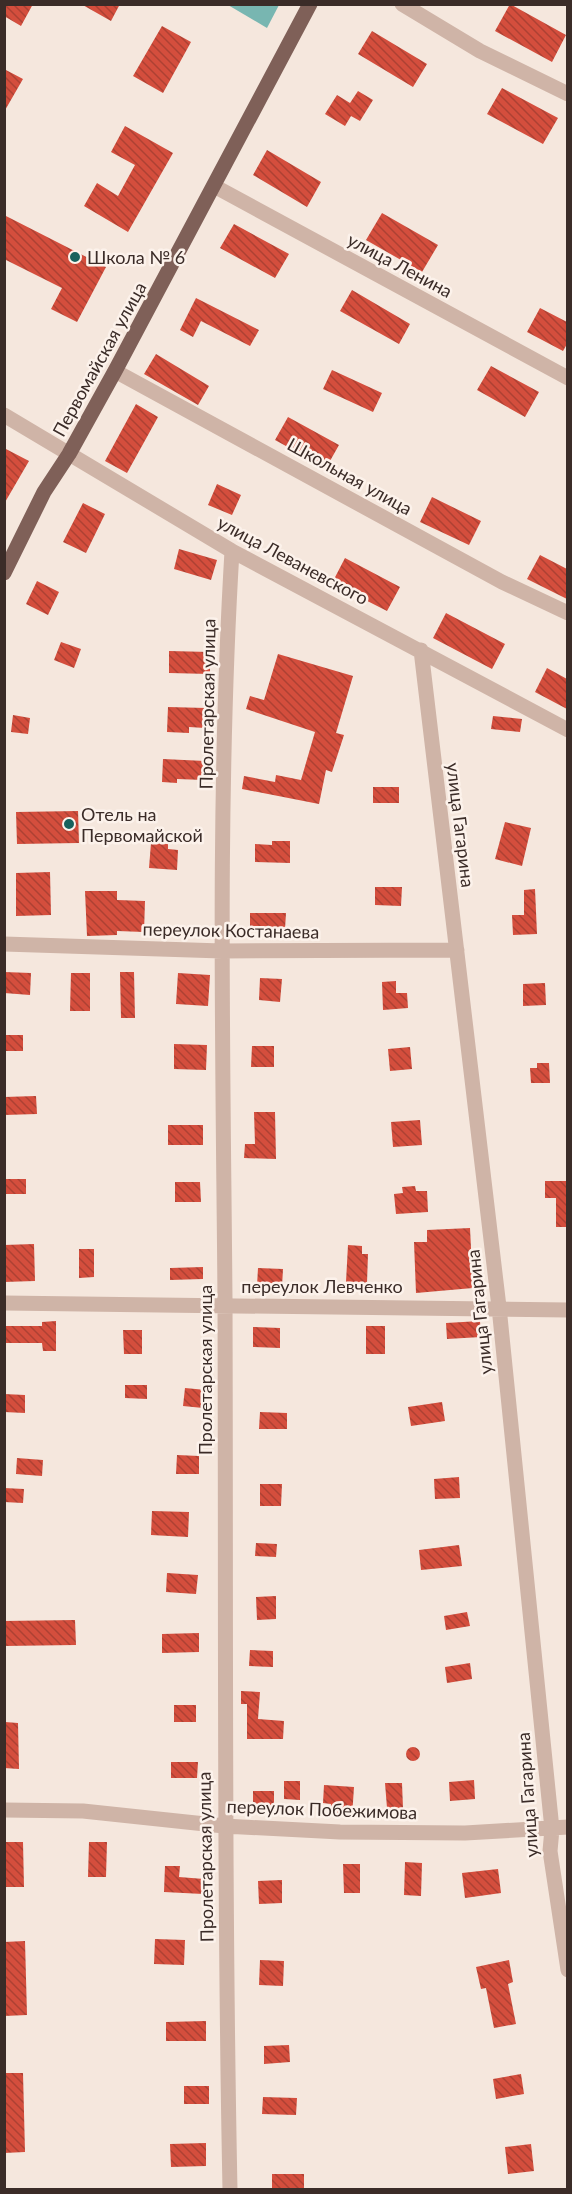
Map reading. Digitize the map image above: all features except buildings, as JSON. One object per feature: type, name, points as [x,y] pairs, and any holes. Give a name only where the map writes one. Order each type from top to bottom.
[{"type":"main road","name":"Первомайская улица","points":[[4,573],[44,492],[69,454],[115,371],[310,4]]},
{"type":"street","points":[[402,4],[480,51],[567,94]]},
{"type":"street","name":"улица Ленина","points":[[214,186],[567,378]]},
{"type":"street","name":"Школьная улица","points":[[115,371],[502,582],[567,613]]},
{"type":"street","name":"улица Леваневского","points":[[4,415],[232,552],[421,650],[567,730]]},
{"type":"street","name":"Пролетарская улица","points":[[231,2190],[224,1826],[225,1305],[222,951],[225,662],[232,552]]},
{"type":"street","name":"улица Гагарина","points":[[421,650],[560,1828],[550,1851],[567,1970]]},
{"type":"street","name":"переулок Костанаева","points":[[4,944],[222,951],[457,950]]},
{"type":"street","name":"переулок Левченко","points":[[4,1304],[567,1310]]},
{"type":"street","name":"переулок Побежимова","points":[[4,1810],[83,1811],[224,1826],[340,1832],[465,1833],[560,1828]]},
{"type":"water","points":[[228,5],[279,5],[267,28]]},
{"type":"place","name":"Школа № 6","points":[[75,257]]},
{"type":"place","name":"Отель на Первомайской","points":[[69,824]]}]
